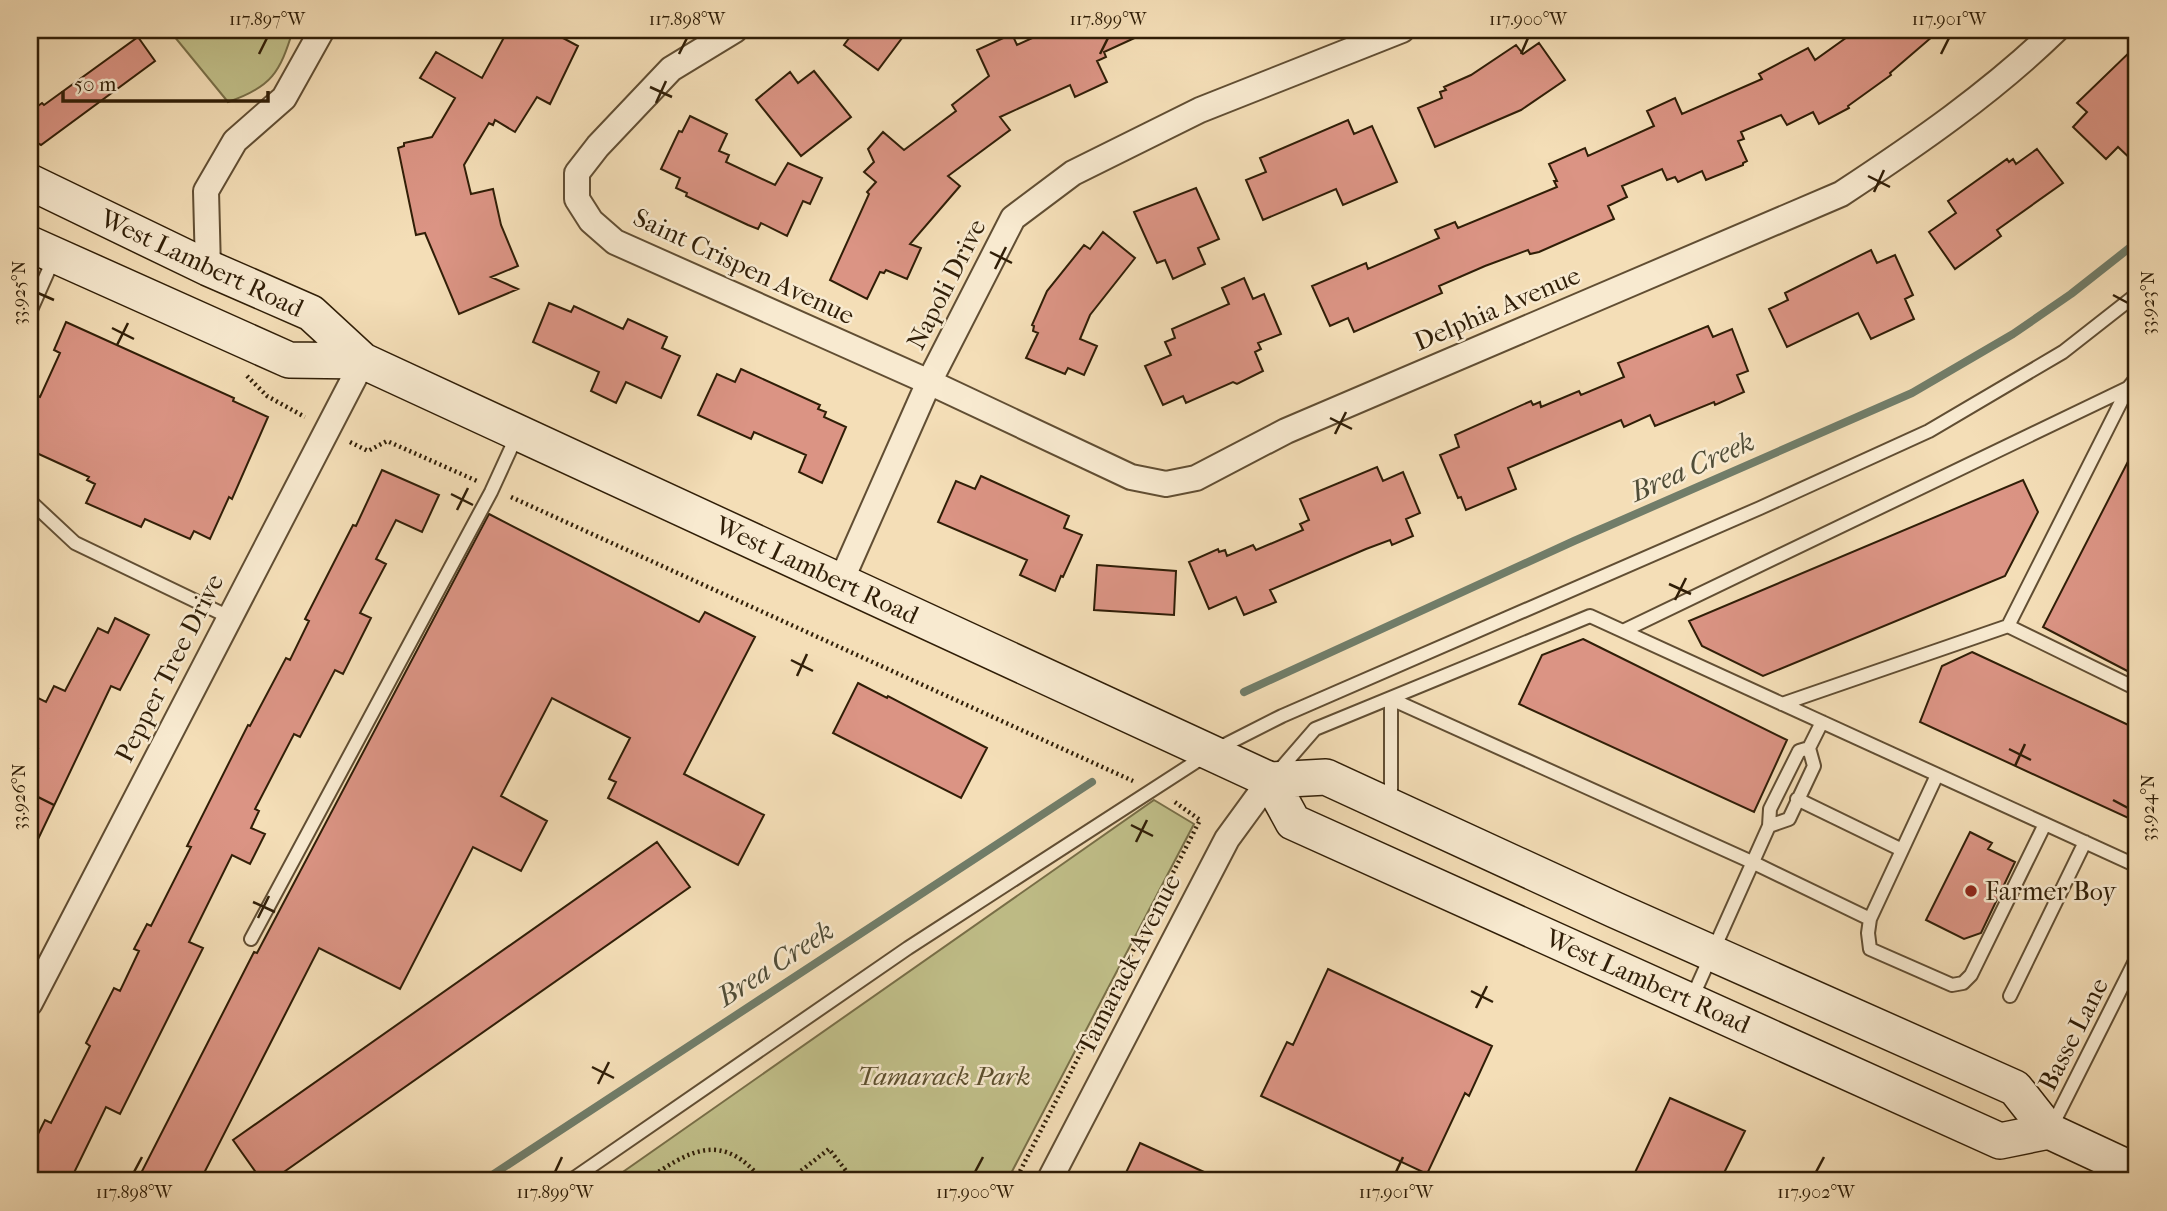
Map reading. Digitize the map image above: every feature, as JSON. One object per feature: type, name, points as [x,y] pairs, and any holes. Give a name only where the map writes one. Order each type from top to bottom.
[{"type":"main road","name":"West Lambert Road","points":[[30,181],[208,268],[312,313],[363,361],[1270,780],[1326,777],[2015,1088],[2049,1131],[2137,1172]]},
{"type":"main road","name":"West Lambert Road","points":[[42,250],[289,360],[363,361]]},
{"type":"main road","name":"West Lambert Road","points":[[1270,780],[1293,822],[2000,1140],[2049,1131]]},
{"type":"street","points":[[208,268],[206,191],[235,141],[284,98],[322,30]]},
{"type":"street","name":"Saint Crispen Avenue","points":[[735,30],[671,69],[598,146],[577,173],[578,200],[591,221],[615,242],[929,383]]},
{"type":"street","name":"Napoli Drive","points":[[841,581],[929,383],[1013,218],[1073,173],[1200,110],[1402,30]]},
{"type":"street","name":"Delphia Avenue","points":[[929,383],[1131,477],[1167,484],[1196,478],[1286,431],[1841,194],[1922,141],[2019,66],[2056,30]]},
{"type":"street","name":"Pepper Tree Drive","points":[[30,1003],[363,361]]},
{"type":"street","name":"Tamarack Avenue","points":[[1049,1181],[1227,839],[1270,780]]},
{"type":"lane","points":[[30,312],[42,250]]},
{"type":"lane","points":[[570,1181],[908,948],[1211,752],[1282,716],[1760,509],[1929,431],[2063,352],[2137,294]]},
{"type":"lane","points":[[1782,704],[2008,626],[2128,388],[2137,377]]},
{"type":"lane","points":[[1623,631],[2128,388]]},
{"type":"lane","points":[[251,939],[493,489],[518,433]]},
{"type":"lane","points":[[30,501],[75,543],[229,617]]},
{"type":"lane","points":[[1270,780],[1315,729],[1590,616],[2137,866]]},
{"type":"lane","points":[[2008,626],[2137,689]]},
{"type":"lane","points":[[1391,699],[1391,807]]},
{"type":"lane","points":[[1391,699],[1754,863],[1870,919]]},
{"type":"lane","points":[[1769,826],[1789,819],[1814,766],[1809,748],[1822,722]]},
{"type":"lane","points":[[1691,999],[1754,863],[1769,826],[1770,809],[1799,751],[1809,748]]},
{"type":"lane","points":[[1937,775],[1870,919],[1870,949],[1952,985],[1964,983],[1971,975],[2045,824]]},
{"type":"lane","points":[[1797,799],[1902,850]]},
{"type":"lane","points":[[2010,996],[2085,842]]},
{"type":"lane","name":"Basse Lane","points":[[2049,1131],[2137,957]]},
{"type":"path","points":[[244,373],[267,396],[368,451],[387,441],[1153,790],[1168,797],[1200,820],[1015,1181]]},
{"type":"path","points":[[788,1181],[829,1149],[854,1181]]},
{"type":"path","points":[[645,1181],[695,1150],[722,1150],[751,1166],[763,1181]]},
{"type":"green space","points":[[169,30],[293,30],[284,57],[272,76],[255,90],[228,102]]},
{"type":"green space","name":"Tamarack Park","points":[[1154,800],[1194,824],[1007,1181],[610,1181]]},
{"type":"building","points":[[508,30],[548,30],[578,46],[550,104],[537,97],[515,132],[495,120],[493,125],[489,123],[464,165],[471,194],[493,189],[501,225],[518,266],[491,277],[518,289],[459,314],[425,233],[416,235],[398,148],[404,146],[404,143],[432,137],[455,98],[420,78],[436,52],[482,78]]},
{"type":"building","points":[[855,30],[908,30],[878,70],[844,45]]},
{"type":"building","points":[[1050,30],[1152,30],[1104,52],[1106,57],[1097,61],[1107,82],[1075,97],[1070,85],[1000,117],[1010,130],[948,176],[960,186],[910,244],[921,248],[907,279],[886,270],[884,273],[880,272],[867,299],[830,280],[869,194],[867,192],[876,182],[864,172],[874,162],[868,149],[883,132],[904,150],[956,111],[952,105],[989,76],[977,50],[1012,34],[1017,45]]},
{"type":"building","points":[[1857,30],[1940,30],[1890,73],[1891,75],[1848,106],[1849,108],[1819,124],[1813,112],[1787,125],[1781,115],[1741,132],[1744,139],[1738,141],[1747,161],[1743,165],[1706,180],[1702,171],[1678,182],[1675,177],[1667,180],[1662,169],[1622,186],[1627,197],[1608,206],[1614,219],[1539,252],[1530,254],[1528,250],[1485,266],[1439,286],[1442,293],[1354,332],[1348,318],[1330,326],[1312,286],[1366,263],[1368,269],[1439,238],[1435,230],[1455,222],[1458,228],[1557,187],[1549,164],[1585,148],[1588,156],[1654,126],[1647,111],[1675,98],[1682,114],[1762,79],[1759,74],[1808,48],[1815,60]]},
{"type":"building","points":[[138,37],[155,61],[41,145],[30,139],[30,112],[42,103],[44,105]]},
{"type":"building","points":[[1539,43],[1565,80],[1521,110],[1435,147],[1418,108],[1442,98],[1440,92],[1446,90],[1444,87],[1471,75],[1516,45],[1523,54]]},
{"type":"building","points":[[2137,45],[2137,165],[2118,147],[2106,159],[2073,127],[2087,112],[2077,103]]},
{"type":"building","points":[[814,71],[851,117],[801,156],[756,100],[790,72],[798,83]]},
{"type":"building","points":[[690,116],[727,134],[719,151],[729,155],[726,162],[775,185],[788,163],[822,178],[810,204],[803,201],[787,236],[761,223],[758,229],[748,225],[686,196],[687,193],[676,188],[680,178],[661,169],[679,131],[682,132]]},
{"type":"building","points":[[1348,120],[1354,134],[1372,126],[1397,182],[1343,205],[1336,189],[1263,220],[1246,180],[1266,172],[1260,158]]},
{"type":"building","points":[[2037,149],[2063,183],[1997,230],[2001,236],[1955,269],[1929,232],[1956,213],[1948,201],[2007,159],[2009,162],[2013,159],[2016,164]]},
{"type":"building","points":[[1196,188],[1219,239],[1198,248],[1205,264],[1173,279],[1165,260],[1157,263],[1134,212]]},
{"type":"building","points":[[1103,232],[1135,258],[1090,315],[1080,339],[1097,346],[1084,375],[1068,368],[1065,374],[1026,358],[1038,333],[1033,331],[1032,325],[1047,291],[1084,245],[1090,249]]},
{"type":"building","points":[[1871,250],[1877,263],[1895,255],[1913,295],[1905,299],[1914,319],[1871,339],[1858,313],[1787,347],[1769,309],[1788,300],[1785,293]]},
{"type":"building","points":[[1244,278],[1253,299],[1264,294],[1281,334],[1258,343],[1261,349],[1255,352],[1263,371],[1186,403],[1183,396],[1163,405],[1145,366],[1171,355],[1165,342],[1175,338],[1172,329],[1229,304],[1222,288]]},
{"type":"building","points":[[549,303],[571,312],[574,306],[623,329],[628,319],[667,337],[662,348],[680,356],[661,398],[626,382],[616,403],[591,391],[599,372],[533,342]]},
{"type":"building","points":[[66,322],[234,398],[233,401],[268,417],[232,499],[229,497],[210,539],[194,531],[190,539],[145,519],[141,527],[86,503],[95,484],[87,480],[89,477],[30,450],[30,408],[35,395],[40,397],[60,353],[54,350]]},
{"type":"building","points":[[1708,326],[1713,337],[1732,329],[1748,371],[1737,375],[1744,392],[1655,426],[1650,415],[1624,427],[1621,420],[1508,468],[1516,489],[1466,510],[1461,497],[1458,498],[1440,455],[1459,447],[1455,435],[1531,401],[1533,405],[1540,402],[1541,407],[1579,391],[1581,395],[1624,377],[1618,363]]},
{"type":"building","points":[[741,369],[820,405],[818,409],[826,412],[824,417],[846,427],[822,483],[799,472],[806,455],[754,432],[751,439],[698,415],[717,374],[735,382]]},
{"type":"building","points":[[2137,444],[2137,676],[2043,627]]},
{"type":"building","points":[[1377,467],[1383,481],[1403,472],[1420,513],[1406,519],[1413,536],[1392,545],[1390,540],[1366,549],[1270,590],[1276,602],[1244,615],[1236,597],[1209,609],[1189,562],[1218,549],[1219,552],[1225,550],[1227,556],[1253,545],[1256,550],[1303,530],[1300,524],[1309,520],[1300,499]]},
{"type":"building","points":[[382,470],[439,495],[422,532],[396,520],[376,559],[386,564],[360,613],[371,618],[343,674],[335,670],[300,737],[294,734],[255,809],[259,811],[251,828],[265,834],[250,864],[232,855],[189,942],[203,948],[120,1114],[106,1107],[70,1181],[30,1181],[30,1150],[45,1120],[51,1123],[90,1046],[86,1043],[114,988],[120,991],[139,951],[134,949],[147,924],[151,926],[191,847],[187,846],[248,725],[250,726],[286,658],[290,660],[309,621],[305,619],[353,525],[356,526]]},
{"type":"building","points":[[981,476],[1069,516],[1064,528],[1082,535],[1055,591],[1020,575],[1027,560],[938,522],[956,481],[975,489]]},
{"type":"building","points":[[2023,480],[2038,512],[2005,576],[1763,676],[1702,646],[1689,621]]},
{"type":"building","points":[[489,514],[699,622],[705,612],[755,637],[684,774],[764,815],[738,865],[608,798],[616,782],[609,779],[630,738],[552,698],[501,796],[547,821],[521,871],[473,847],[400,989],[319,948],[200,1181],[137,1181],[254,952],[257,953]]},
{"type":"building","points":[[1097,565],[1176,571],[1174,615],[1094,610]]},
{"type":"building","points":[[115,618],[149,635],[120,690],[111,686],[30,856],[30,766],[38,749],[30,745],[30,694],[46,702],[54,686],[65,691],[98,628],[108,633]]},
{"type":"building","points":[[1583,639],[1787,740],[1754,812],[1519,704],[1542,655]]},
{"type":"building","points":[[1972,652],[2137,729],[2137,822],[1920,722],[1942,666]]},
{"type":"building","points":[[858,683],[987,748],[961,798],[833,733]]},
{"type":"building","name":"Farmer Boy","points":[[1970,832],[1992,843],[1988,849],[2015,862],[1981,933],[1964,939],[1926,920]]},
{"type":"building","points":[[657,842],[690,887],[271,1181],[262,1181],[233,1140]]},
{"type":"building","points":[[1328,969],[1492,1046],[1469,1096],[1465,1093],[1427,1174],[1261,1096],[1287,1042],[1293,1045]]},
{"type":"building","points":[[1670,1098],[1745,1131],[1720,1181],[1631,1181]]},
{"type":"building","points":[[1140,1143],[1224,1181],[1122,1181]]},
{"type":"waterway","name":"Brea Creek","points":[[1244,692],[1574,541],[1912,393],[2013,334],[2071,294],[2137,242]]},
{"type":"waterway","name":"Brea Creek","points":[[483,1181],[1092,782]]},
{"type":"place","name":"Farmer Boy","points":[[1971,891]]}]
